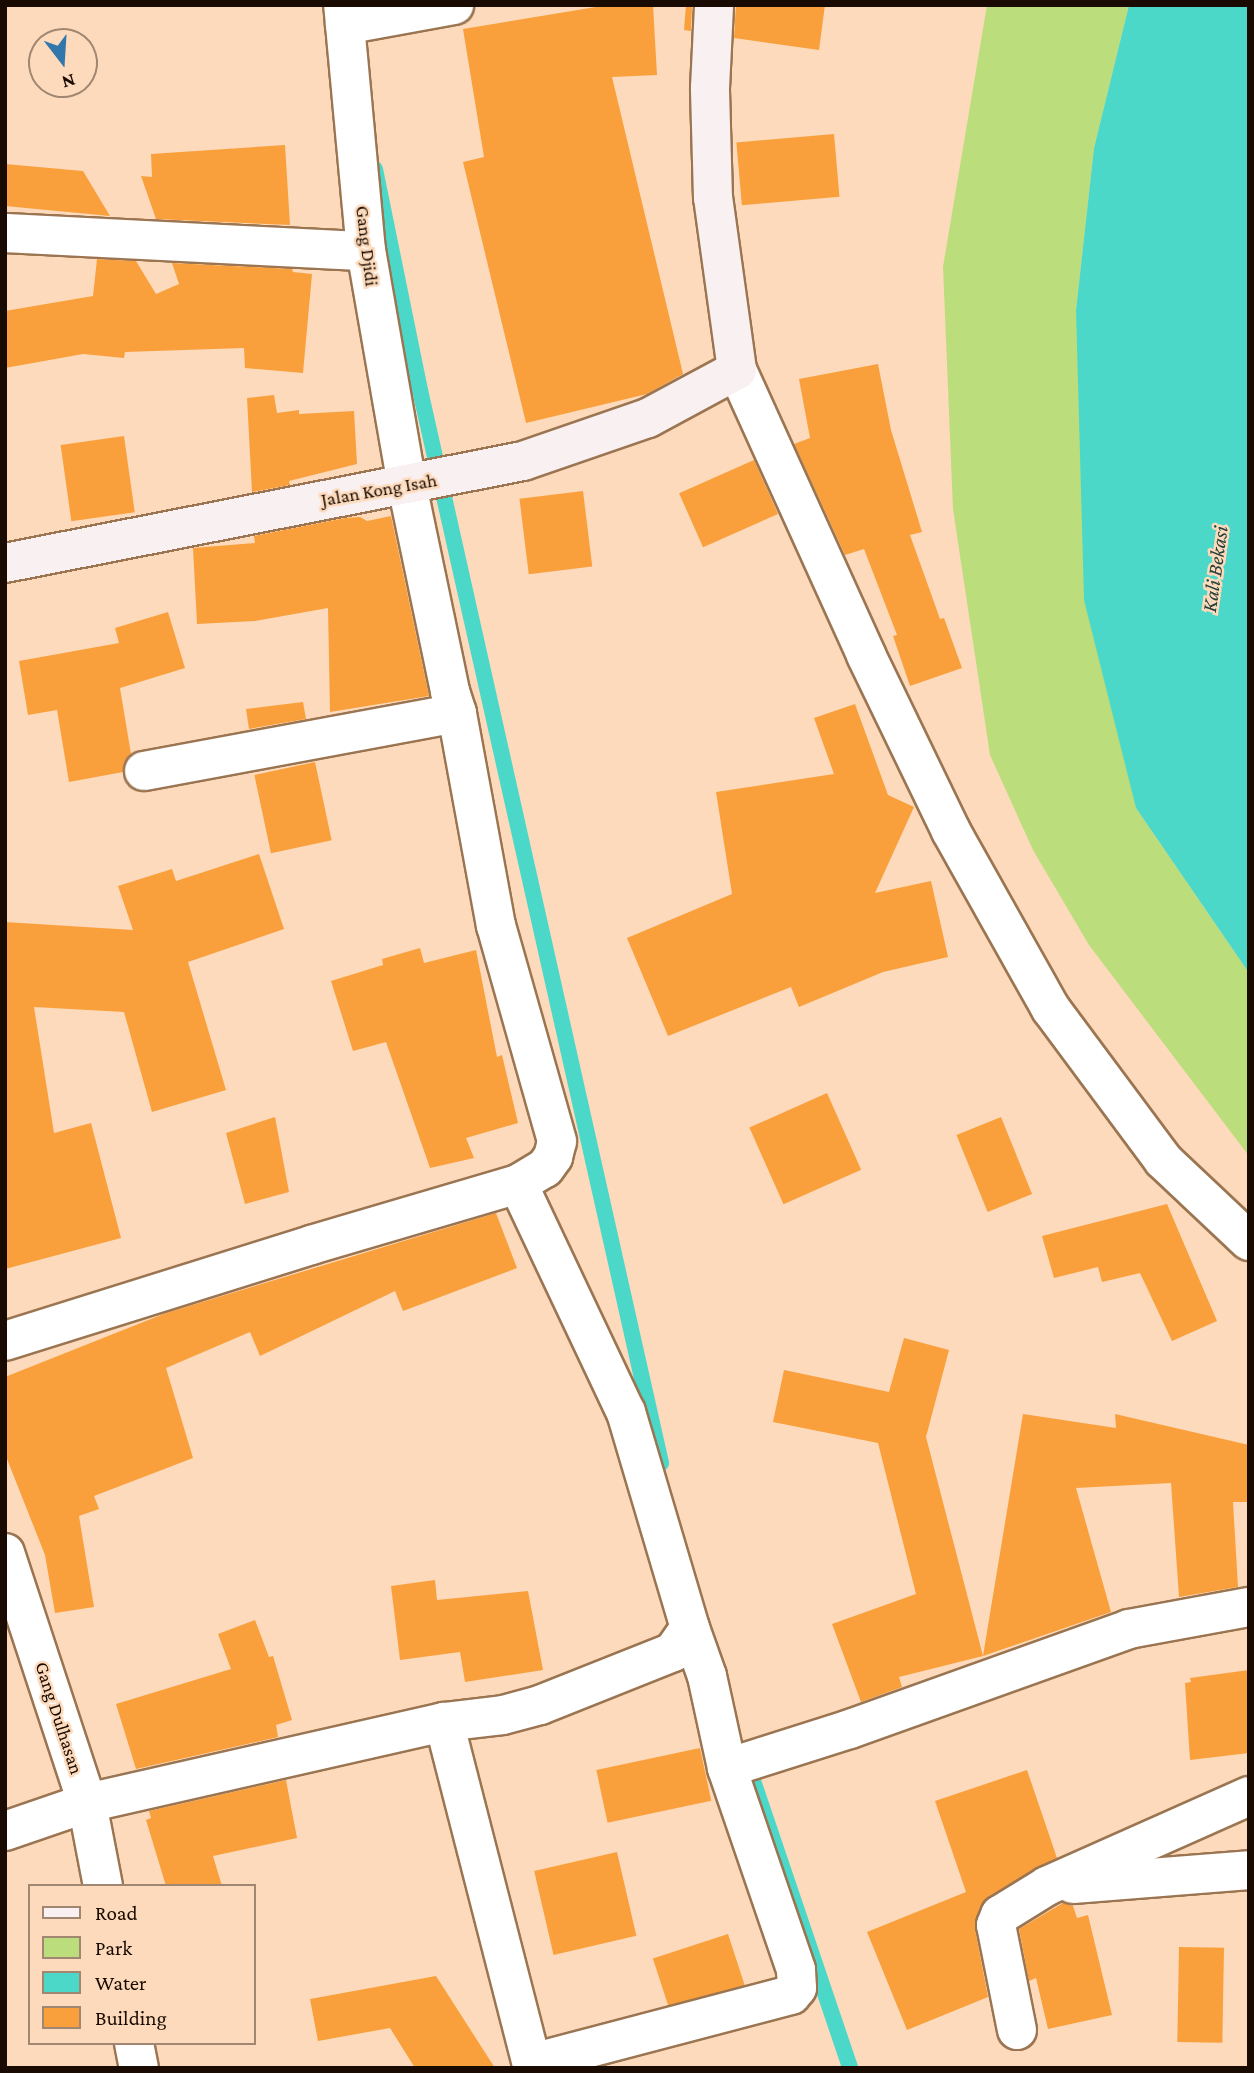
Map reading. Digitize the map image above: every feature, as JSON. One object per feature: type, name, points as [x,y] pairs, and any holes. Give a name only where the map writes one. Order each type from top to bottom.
[{"type":"street","points":[[344,15],[454,5]]},
{"type":"street","points":[[714,5],[710,88],[713,198],[737,370],[866,656],[951,831],[1051,1009],[1163,1160],[1249,1241]]},
{"type":"street","name":"Gang Djidi","points":[[5,1341],[311,1245],[518,1184],[545,1168],[553,1157],[557,1140],[496,926],[366,251],[344,15]]},
{"type":"street","points":[[5,233],[366,251]]},
{"type":"street","name":"Jalan Kong Isah","points":[[5,562],[523,461],[648,418],[737,370]]},
{"type":"street","points":[[144,771],[457,713]]},
{"type":"street","points":[[444,1722],[533,2065],[791,1995],[797,1988],[796,1970],[727,1768],[707,1676],[682,1640],[626,1412],[518,1184]]},
{"type":"street","name":"Gang Dulhasan","points":[[5,1553],[87,1803],[103,1884]]},
{"type":"street","points":[[727,1768],[850,1729],[1129,1629],[1249,1607]]},
{"type":"street","points":[[5,1831],[87,1803],[444,1722],[503,1715],[540,1705],[682,1640]]},
{"type":"street","points":[[1017,2030],[996,1925],[1000,1915],[1047,1886],[1249,1796]]},
{"type":"street","points":[[1047,1886],[1249,1870]]},
{"type":"street","points":[[134,2045],[139,2068]]},
{"type":"green space","points":[[987,5],[1129,5],[1094,148],[1076,310],[1136,808],[1249,973],[1249,1156],[1089,945],[1033,850],[990,755],[953,509],[943,267]]},
{"type":"water","name":"Kali Bekasi","points":[[1129,5],[1249,5],[1249,973],[1136,808],[1084,600],[1076,310],[1094,148]]},
{"type":"building","points":[[608,5],[653,5],[657,75],[612,77],[683,374],[647,394],[526,423],[463,162],[484,157],[463,29]]},
{"type":"building","points":[[686,5],[692,5],[691,31],[684,30]]},
{"type":"building","points":[[736,5],[825,5],[819,50],[734,38]]},
{"type":"building","points":[[834,134],[839,197],[742,205],[736,143]]},
{"type":"building","points":[[285,145],[290,225],[156,219],[141,176],[152,177],[151,154]]},
{"type":"building","points":[[5,164],[83,171],[110,216],[5,206]]},
{"type":"building","points":[[97,259],[136,261],[156,294],[179,284],[172,263],[292,269],[293,272],[312,274],[303,373],[245,368],[244,348],[125,352],[124,358],[83,354],[5,368],[5,311],[93,296]]},
{"type":"building","points":[[878,364],[891,430],[922,532],[910,535],[940,619],[944,618],[962,668],[910,686],[893,636],[897,635],[864,549],[845,555],[794,444],[810,438],[799,379]]},
{"type":"building","points":[[274,395],[277,413],[299,410],[299,414],[354,411],[357,464],[289,481],[290,485],[252,492],[247,398]]},
{"type":"building","points":[[124,436],[135,512],[71,521],[61,445]]},
{"type":"building","points":[[754,460],[778,514],[703,547],[679,493]]},
{"type":"building","points":[[583,491],[592,566],[529,574],[519,499]]},
{"type":"building","points":[[391,516],[429,696],[330,712],[328,608],[255,621],[197,624],[193,548],[255,543],[254,536],[345,518],[360,517],[367,521]]},
{"type":"building","points":[[168,612],[185,668],[120,688],[131,754],[124,763],[123,772],[69,782],[57,710],[28,715],[19,661],[119,643],[115,628]]},
{"type":"building","points":[[303,702],[306,719],[249,729],[246,709]]},
{"type":"building","points":[[855,704],[888,795],[914,807],[875,893],[931,881],[948,957],[883,972],[799,1007],[791,987],[668,1036],[627,938],[732,894],[716,792],[834,774],[814,718]]},
{"type":"building","points":[[315,762],[332,840],[271,853],[254,775]]},
{"type":"building","points":[[259,854],[284,929],[188,962],[226,1090],[152,1112],[124,1012],[34,1007],[54,1133],[91,1123],[121,1238],[5,1269],[5,922],[133,930],[118,886],[172,869],[176,881]]},
{"type":"building","points":[[420,948],[424,963],[476,950],[497,1057],[502,1055],[518,1123],[466,1138],[474,1158],[430,1168],[386,1042],[353,1051],[331,981],[383,965],[382,959]]},
{"type":"building","points":[[827,1093],[861,1170],[784,1204],[749,1128]]},
{"type":"building","points":[[275,1117],[289,1192],[245,1204],[226,1133]]},
{"type":"building","points":[[1001,1117],[1032,1194],[988,1212],[956,1135]]},
{"type":"building","points":[[1167,1204],[1217,1321],[1172,1341],[1140,1273],[1102,1282],[1098,1267],[1054,1278],[1042,1236]]},
{"type":"building","points":[[496,1213],[517,1268],[403,1311],[395,1291],[260,1356],[250,1332],[166,1368],[193,1458],[94,1496],[99,1509],[79,1516],[94,1607],[55,1613],[45,1555],[5,1454],[5,1377],[166,1313]]},
{"type":"building","points":[[904,1338],[949,1350],[926,1437],[983,1656],[899,1677],[902,1687],[861,1702],[832,1624],[916,1594],[878,1443],[773,1422],[784,1370],[889,1392]]},
{"type":"building","points":[[1023,1414],[1116,1428],[1115,1414],[1249,1445],[1249,1502],[1233,1502],[1238,1587],[1179,1597],[1171,1483],[1076,1488],[1111,1612],[983,1656]]},
{"type":"building","points":[[435,1580],[437,1600],[528,1591],[543,1670],[465,1682],[460,1652],[400,1660],[391,1586]]},
{"type":"building","points":[[255,1620],[269,1657],[273,1656],[292,1720],[276,1725],[278,1737],[136,1769],[116,1704],[231,1669],[218,1634]]},
{"type":"building","points":[[1249,1670],[1249,1753],[1190,1760],[1185,1683],[1191,1682],[1190,1678]]},
{"type":"building","points":[[700,1748],[711,1801],[608,1823],[596,1770]]},
{"type":"building","points":[[1027,1770],[1057,1858],[989,1896],[980,1907],[975,1929],[988,1997],[907,2030],[867,1932],[966,1892],[935,1801]]},
{"type":"building","points":[[286,1780],[297,1838],[213,1856],[221,1884],[165,1884],[146,1820],[151,1818],[149,1811]]},
{"type":"building","points":[[617,1852],[636,1936],[554,1955],[534,1871]]},
{"type":"building","points":[[1063,1903],[1073,1906],[1077,1918],[1088,1915],[1112,2015],[1048,2029],[1036,1978],[1029,1981],[1019,1929]]},
{"type":"building","points":[[728,1934],[745,1985],[670,2010],[653,1958]]},
{"type":"building","points":[[1179,1947],[1224,1948],[1222,2043],[1177,2042]]},
{"type":"building","points":[[436,1976],[495,2068],[415,2068],[390,2028],[318,2041],[310,1999]]},
{"type":"waterway","points":[[375,169],[420,390],[661,1463]]},
{"type":"waterway","points":[[746,1760],[850,2068]]}]
